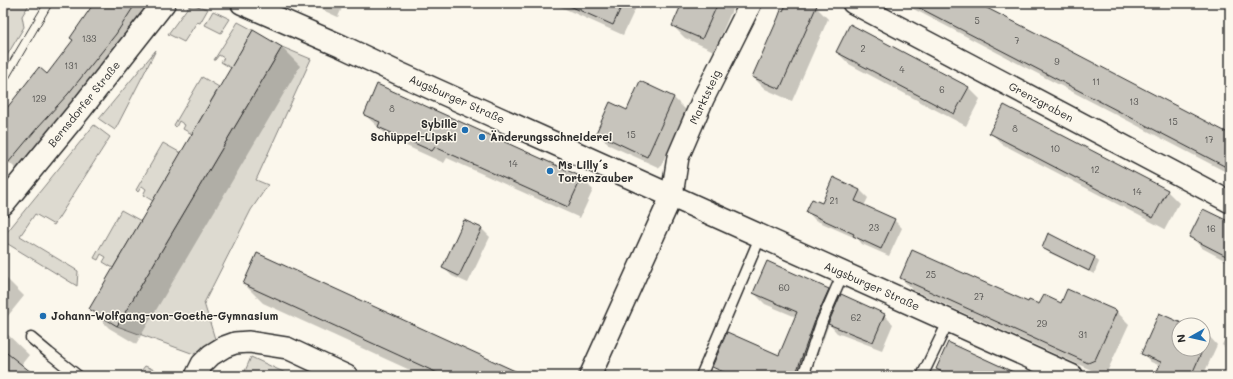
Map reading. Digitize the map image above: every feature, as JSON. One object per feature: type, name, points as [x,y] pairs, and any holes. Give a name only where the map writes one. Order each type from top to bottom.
[{"type":"street","name":"Bernsdorfer Straße","points":[[3,204],[80,110],[164,3]]},
{"type":"street","name":"Augsburger Straße","points":[[242,3],[341,46],[393,71],[1072,376]]},
{"type":"street","name":"Marktsteig","points":[[672,196],[678,157],[703,99],[751,3]]},
{"type":"street","name":"Grenzgraben","points":[[852,3],[1230,202]]},
{"type":"street","points":[[590,376],[672,196]]},
{"type":"street","points":[[196,376],[202,364],[211,354],[224,347],[235,343],[260,342],[287,348],[347,376]]},
{"type":"lane","points":[[701,376],[761,235]]},
{"type":"lane","points":[[803,376],[822,321],[843,273]]},
{"type":"lane","points":[[922,376],[948,320]]},
{"type":"lane","points":[[31,338],[78,376]]},
{"type":"shaded area","points":[[3,3],[30,3],[22,16],[24,27],[3,62]]},
{"type":"shaded area","points":[[193,5],[208,9],[200,23],[197,22],[184,42],[168,34],[188,7]]},
{"type":"shaded area","points":[[213,11],[230,19],[221,33],[205,25]]},
{"type":"shaded area","points":[[238,22],[253,30],[231,68],[221,62],[224,58],[219,55],[214,60]]},
{"type":"shaded area","points":[[282,47],[311,59],[256,180],[268,185],[251,210],[204,303],[215,339],[194,354],[117,326]]},
{"type":"shaded area","points":[[156,50],[115,130],[99,119]]},
{"type":"shaded area","points":[[202,77],[219,87],[192,134],[183,129],[185,125],[179,121],[176,127],[174,125]]},
{"type":"shaded area","points":[[94,125],[110,137],[54,225],[35,214],[20,236],[78,271],[77,286],[3,241],[3,237]]},
{"type":"shaded area","points":[[163,143],[181,153],[153,201],[143,195],[146,189],[142,186],[138,192],[136,190]]},
{"type":"shaded area","points":[[121,210],[141,221],[113,268],[103,262],[106,257],[101,254],[98,260],[94,258]]},
{"type":"shaded area","points":[[251,357],[292,376],[243,376]]},
{"type":"shaded area","points":[[145,366],[169,376],[137,376]]},
{"type":"building","points":[[94,3],[136,3],[116,34],[68,94],[3,169],[3,113],[39,67],[47,74],[73,40],[70,38]]},
{"type":"building","points":[[563,3],[623,3],[613,25]]},
{"type":"building","points":[[682,3],[718,3],[702,39],[672,26]]},
{"type":"building","points":[[787,3],[818,3],[780,89],[752,77],[781,10],[783,11]]},
{"type":"building","points":[[910,3],[977,3],[1044,37],[1230,134],[1230,169]]},
{"type":"building","points":[[850,24],[969,87],[954,114],[836,52]]},
{"type":"building","points":[[253,30],[282,47],[117,326],[89,309]]},
{"type":"building","points":[[640,81],[674,97],[647,157],[596,133],[610,102],[627,110]]},
{"type":"building","points":[[377,84],[582,177],[568,207],[435,147],[432,151],[378,127],[380,122],[364,115]]},
{"type":"building","points":[[1004,105],[1168,190],[1153,218],[989,133]]},
{"type":"building","points":[[833,177],[860,190],[855,201],[895,219],[881,249],[853,236],[854,234],[806,212],[812,199],[822,203]]},
{"type":"building","points":[[1203,209],[1230,222],[1230,258],[1189,237]]},
{"type":"building","points":[[464,220],[482,228],[459,276],[442,268]]},
{"type":"building","points":[[1048,233],[1095,257],[1089,271],[1042,248]]},
{"type":"building","points":[[912,250],[1028,302],[1029,300],[1039,304],[1044,295],[1061,303],[1067,289],[1117,311],[1095,360],[1088,363],[900,278]]},
{"type":"building","points":[[257,253],[526,376],[444,376],[243,284]]},
{"type":"building","points":[[767,261],[829,289],[816,318],[795,376],[733,376],[712,367],[727,332],[779,355],[797,312],[753,293]]},
{"type":"building","points":[[841,294],[885,314],[873,342],[828,324]]},
{"type":"building","points":[[1159,313],[1171,318],[1171,357],[1199,357],[1191,376],[1155,376],[1161,362],[1141,354]]},
{"type":"building","points":[[948,342],[1022,376],[951,376],[936,369]]},
{"type":"building","points":[[3,350],[36,376],[3,376]]},
{"type":"tram line","points":[[3,72],[44,3]]},
{"type":"tram line","points":[[3,89],[53,3]]},
{"type":"place","name":"Sybille Schüppel-Lipski","points":[[465,130]]},
{"type":"place","name":"Änderungsschneiderei","points":[[482,137]]},
{"type":"place","name":"Ms Lilly´s Tortenzauber","points":[[550,171]]},
{"type":"place","name":"Johann-Wolfgang-von-Goethe-Gymnasium","points":[[43,316]]}]
